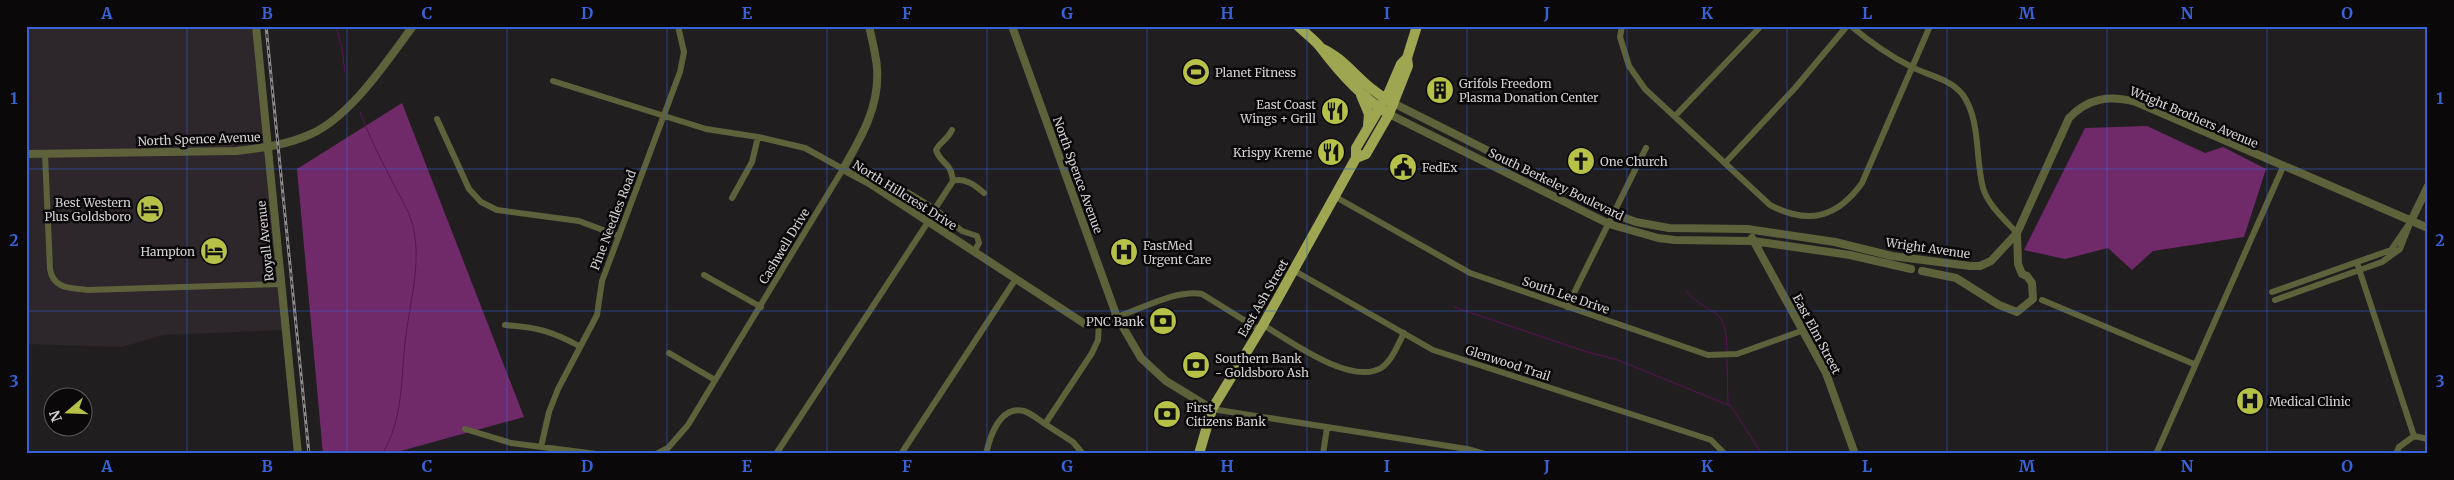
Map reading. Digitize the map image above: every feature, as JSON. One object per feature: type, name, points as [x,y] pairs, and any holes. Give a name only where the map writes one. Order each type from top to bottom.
[{"type":"main road","points":[[1298,26],[1321,48],[1328,59],[1358,90],[1387,106]]},
{"type":"main road","name":"East Ash Street","points":[[1356,158],[1366,154],[1387,106],[1401,64],[1407,58],[1417,26]]},
{"type":"main road","points":[[1321,48],[1332,53],[1387,106]]},
{"type":"main road","points":[[1358,90],[1368,110],[1368,129]]},
{"type":"main road","name":"East Ash Street","points":[[1199,454],[1212,409],[1261,327],[1356,158],[1356,148],[1368,129],[1387,106]]},
{"type":"street","name":"Royall Avenue","points":[[256,26],[266,148],[298,454]]},
{"type":"street","name":"North Spence Avenue","points":[[26,154],[200,152],[266,148],[296,140],[326,126],[365,89],[413,26]]},
{"type":"street","name":"Pine Needles Road","points":[[541,447],[549,412],[558,389],[597,315],[602,281],[680,72],[684,52],[678,26]]},
{"type":"street","name":"Cashwell Drive","points":[[656,454],[668,448],[679,437],[761,307],[843,169],[866,126],[873,110],[877,89],[877,68],[869,26]]},
{"type":"street","name":"North Spence Avenue","points":[[1012,26],[1117,318],[1141,358],[1166,381],[1212,409]]},
{"type":"street","points":[[1622,26],[1620,37],[1629,66],[1645,89],[1770,205],[1790,215],[1814,216],[1840,206],[1852,198],[1862,183],[1930,26]]},
{"type":"street","points":[[1676,116],[1761,26]]},
{"type":"street","points":[[1725,163],[1795,88],[1849,26],[1878,48],[1912,67],[1949,82],[1963,96],[1972,118],[1983,189],[1990,201],[2017,233]]},
{"type":"street","name":"North Hillcrest Drive","points":[[553,81],[706,130],[758,137],[806,148],[929,222],[1015,280],[1086,324],[1099,324]]},
{"type":"street","name":"Wright Brothers Avenue","points":[[2017,233],[2064,127],[2077,110],[2094,101],[2108,98],[2136,102],[2428,228]]},
{"type":"street","name":"South Berkeley Boulevard","points":[[1387,106],[1614,214],[1636,222],[1670,228],[1748,229]]},
{"type":"street","name":"South Berkeley Boulevard","points":[[1387,106],[1609,224],[1636,233],[1675,240],[1753,241]]},
{"type":"street","points":[[437,120],[469,189],[481,202],[497,210],[579,221],[619,236]]},
{"type":"street","points":[[776,454],[929,222],[936,216],[935,209],[953,181],[950,167],[938,157],[936,150],[947,139],[952,130]]},
{"type":"street","points":[[732,198],[752,162],[758,137]]},
{"type":"street","points":[[1567,308],[1646,148]]},
{"type":"street","points":[[45,154],[50,269],[54,282],[62,286],[87,290],[281,284]]},
{"type":"street","points":[[2156,454],[2194,364],[2283,166]]},
{"type":"street","points":[[953,181],[962,180],[969,182],[984,193]]},
{"type":"street","points":[[886,195],[889,189],[896,186],[935,209],[960,229],[978,238],[978,245],[974,252]]},
{"type":"street","points":[[2275,300],[2360,270],[2393,256],[2400,249],[2428,186]]},
{"type":"street","name":"South Lee Drive","points":[[1334,196],[1470,273],[1708,355],[1737,354],[1804,330]]},
{"type":"street","points":[[2272,292],[2391,250],[2411,221]]},
{"type":"street","name":"Wright Avenue","points":[[1748,229],[1835,242],[1892,256],[1970,266],[1980,266],[1991,261],[2017,233]]},
{"type":"street","name":"East Elm Street","points":[[1748,229],[1826,373],[1856,454]]},
{"type":"street","name":"Wright Avenue","points":[[1922,271],[1956,278],[1999,305],[2018,312],[2033,299],[2032,283],[2027,276],[2022,274],[2018,264],[2017,233]]},
{"type":"street","name":"Wright Avenue","points":[[1753,241],[1850,255],[1911,269]]},
{"type":"street","points":[[2357,262],[2414,436]]},
{"type":"street","name":"Glenwood Trail","points":[[1293,270],[1432,350],[1711,440],[1725,454]]},
{"type":"street","points":[[704,275],[761,307]]},
{"type":"street","points":[[900,454],[1015,280]]},
{"type":"street","points":[[1045,424],[1092,353],[1098,340],[1099,324],[1179,295],[1192,292],[1202,294],[1322,359],[1355,372],[1368,372],[1381,368],[1389,360],[1404,334]]},
{"type":"street","points":[[2042,300],[2194,364]]},
{"type":"street","points":[[505,325],[536,328],[557,334],[579,346]]},
{"type":"street","points":[[669,353],[715,380]]},
{"type":"street","points":[[1212,409],[1467,449],[1485,454]]},
{"type":"street","points":[[986,454],[990,438],[1005,415],[1014,411],[1025,411],[1073,442],[1083,454]]},
{"type":"street","points":[[1323,454],[1327,428]]},
{"type":"street","points":[[465,429],[511,443],[596,454]]},
{"type":"street","points":[[2396,454],[2399,447],[2414,436],[2428,439]]},
{"type":"shaded area","points":[[26,26],[260,26],[286,330],[163,335],[122,347],[26,344]]},
{"type":"shaded area","points":[[402,103],[524,417],[390,454],[323,454],[297,169]]},
{"type":"shaded area","points":[[2147,126],[2205,153],[2223,147],[2266,169],[2244,237],[2153,251],[2132,270],[2108,248],[2065,259],[2024,250],[2085,128]]},
{"type":"waterway","points":[[336,26],[345,72]]},
{"type":"waterway","points":[[360,112],[375,147],[409,214],[413,226],[416,255],[400,400],[394,428],[382,454]]},
{"type":"waterway","points":[[1686,291],[1720,318],[1724,325],[1727,351]]},
{"type":"waterway","points":[[1454,307],[1587,352],[1615,359],[1731,406],[1762,454]]},
{"type":"waterway","points":[[1727,359],[1728,405]]},
{"type":"railway","points":[[266,26],[309,454]]},
{"type":"place","name":"Planet Fitness","points":[[1196,72]]},
{"type":"place","name":"Grifols Freedom Plasma Donation Center","points":[[1440,90]]},
{"type":"place","name":"East Coast Wings + Grill","points":[[1335,111]]},
{"type":"place","name":"Krispy Kreme","points":[[1331,152]]},
{"type":"place","name":"One Church","points":[[1581,161]]},
{"type":"place","name":"FedEx","points":[[1403,167]]},
{"type":"place","name":"Best Western Plus Goldsboro","points":[[150,209]]},
{"type":"place","name":"Hampton","points":[[214,251]]},
{"type":"place","name":"FastMed Urgent Care","points":[[1124,252]]},
{"type":"place","name":"PNC Bank","points":[[1163,321]]},
{"type":"place","name":"Southern Bank - Goldsboro Ash","points":[[1196,365]]},
{"type":"place","name":"Medical Clinic","points":[[2250,401]]},
{"type":"place","name":"First Citizens Bank","points":[[1167,414]]}]
